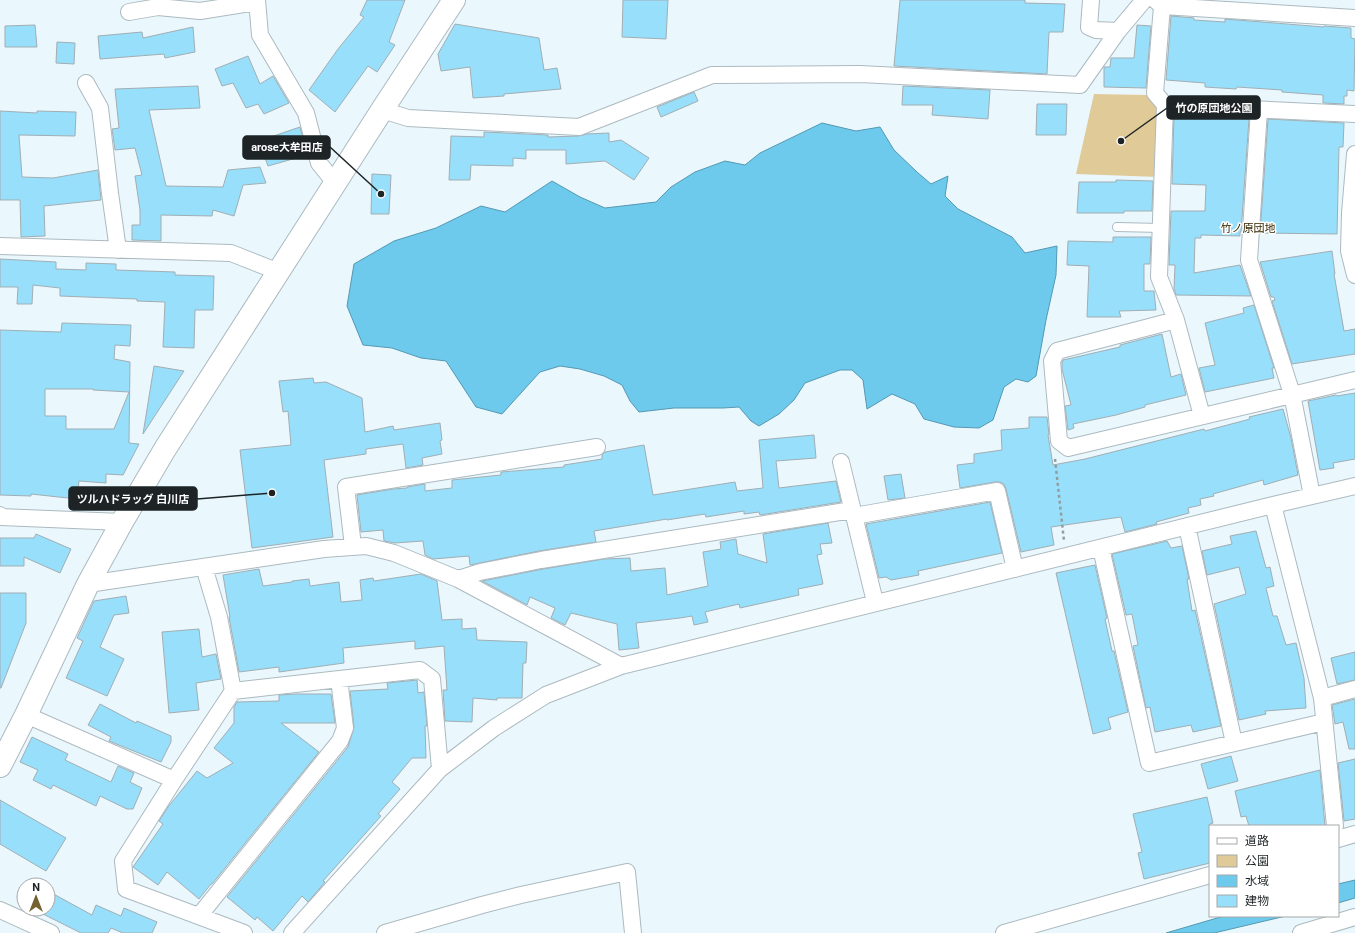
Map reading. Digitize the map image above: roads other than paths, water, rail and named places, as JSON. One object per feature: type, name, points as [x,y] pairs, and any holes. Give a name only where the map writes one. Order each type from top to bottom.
[{"type":"street","points":[[0,766],[26,715],[88,584],[165,449],[454,0]]},
{"type":"street","points":[[1091,0],[1089,27],[1096,30],[1118,31]]},
{"type":"street","points":[[382,110],[408,118],[579,127],[712,76],[860,74],[1080,85],[1118,31],[1144,0]]},
{"type":"street","points":[[129,12],[158,7],[200,11],[257,1],[260,35],[306,113],[319,163],[336,183]]},
{"type":"street","points":[[1355,18],[1158,3],[1154,93],[1166,105],[1355,114]]},
{"type":"street","points":[[86,83],[100,108],[118,250]]},
{"type":"street","points":[[1166,105],[1159,277],[1176,320],[1202,416]]},
{"type":"street","points":[[1259,110],[1249,260],[1292,394],[1312,496]]},
{"type":"street","points":[[1355,154],[1350,213],[1349,251],[1355,274]]},
{"type":"street","points":[[0,246],[231,253],[279,272]]},
{"type":"street","points":[[1176,320],[1057,351],[1052,361],[1061,449],[1355,380]]},
{"type":"street","points":[[353,546],[346,486],[597,447]]},
{"type":"street","points":[[841,462],[875,602]]},
{"type":"street","points":[[292,933],[440,769],[494,728],[546,695],[621,666],[875,602],[1355,486]]},
{"type":"street","points":[[458,580],[480,572],[541,560],[997,491],[1014,568]]},
{"type":"street","points":[[1273,505],[1322,698],[1335,825]]},
{"type":"street","points":[[0,515],[0,517],[122,522]]},
{"type":"street","points":[[1187,526],[1234,743]]},
{"type":"street","points":[[88,584],[324,549],[366,546],[394,553],[458,580],[621,666]]},
{"type":"street","points":[[1101,548],[1149,763],[1324,722]]},
{"type":"street","points":[[204,567],[219,617],[233,691],[123,861],[126,889],[244,933]]},
{"type":"street","points":[[233,691],[420,670],[432,679],[440,769]]},
{"type":"street","points":[[199,916],[340,741],[345,728],[339,679]]},
{"type":"street","points":[[1322,698],[1355,689]]},
{"type":"street","points":[[26,715],[174,780]]},
{"type":"street","points":[[1339,839],[1355,834]]},
{"type":"street","points":[[385,933],[521,895],[628,872],[633,933]]},
{"type":"street","points":[[1004,933],[1209,875]]},
{"type":"street","points":[[0,910],[51,933]]},
{"type":"street","points":[[1301,933],[1355,918]]},
{"type":"lane","points":[[1117,227],[1161,228]]},
{"type":"water","points":[[822,123],[856,131],[880,127],[894,150],[931,184],[948,176],[945,196],[958,209],[1012,237],[1025,253],[1057,246],[1056,275],[1036,376],[1028,382],[1016,379],[1004,387],[993,420],[979,428],[954,427],[924,419],[915,404],[892,394],[867,409],[863,380],[852,370],[840,370],[805,383],[794,400],[779,414],[759,426],[751,421],[739,407],[674,408],[639,412],[630,401],[622,385],[604,376],[580,369],[560,366],[540,372],[502,414],[476,407],[446,361],[421,358],[392,348],[363,345],[347,306],[354,264],[394,241],[436,228],[481,206],[505,212],[552,181],[580,197],[605,208],[656,202],[671,187],[695,172],[725,161],[745,165],[760,153]]},
{"type":"water","points":[[1355,880],[1355,898],[1339,903],[1339,884]]},
{"type":"water","points":[[1221,917],[1282,917],[1214,933],[1166,933]]},
{"type":"place","name":"竹の原団地公園","points":[[1121,141]]},
{"type":"place","name":"arose大牟田店","points":[[381,194]]},
{"type":"place","name":"ツルハドラッグ 白川店","points":[[272,493]]},
{"type":"district","name":"竹ノ原団地","points":[[1248,228]]}]
